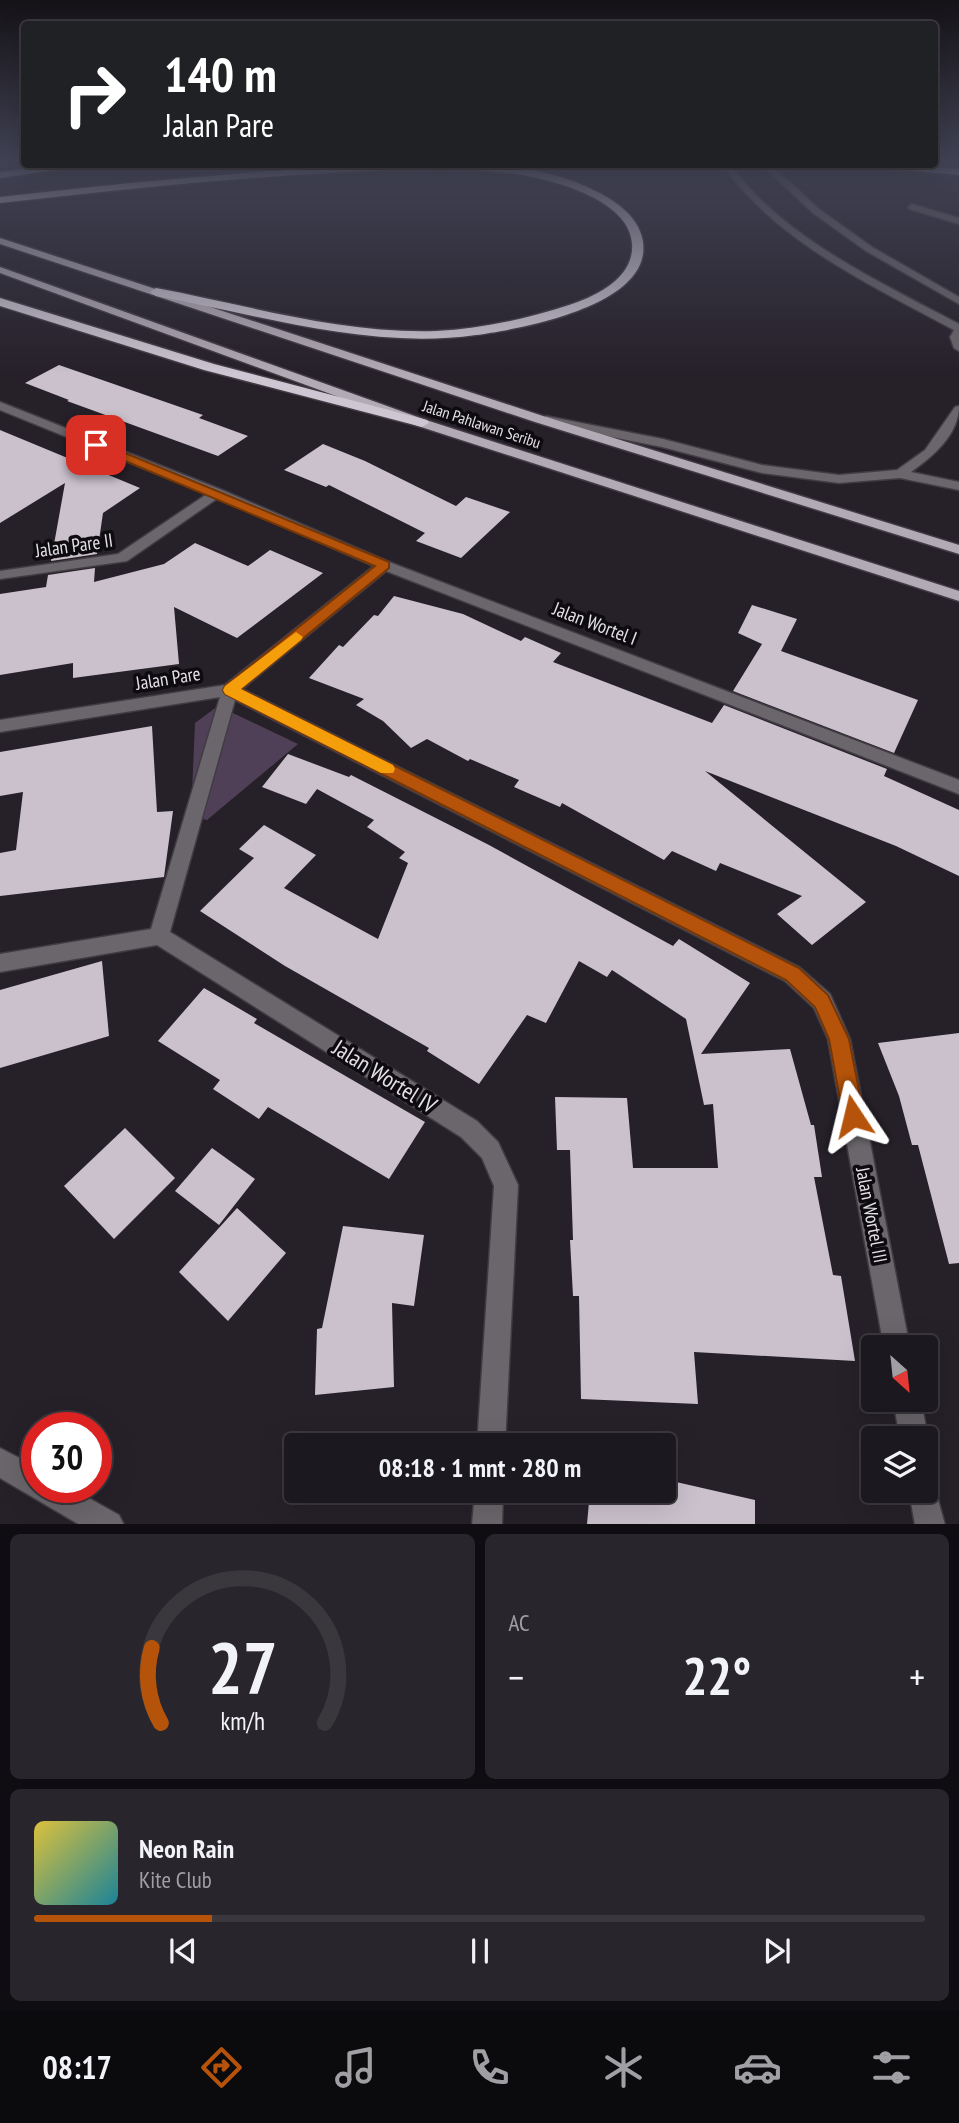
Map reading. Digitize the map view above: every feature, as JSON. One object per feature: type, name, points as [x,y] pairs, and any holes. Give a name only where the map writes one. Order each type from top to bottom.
[{"type":"highway","points":[[156,292],[318,326],[418,335],[493,328],[551,316],[597,300],[627,276],[638,255],[637,231]]},
{"type":"highway","points":[[0,302],[209,367],[422,423]]},
{"type":"main road","name":"Jalan Pahlawan Seribu","points":[[0,242],[539,419],[959,550]]},
{"type":"main road","name":"Jalan Pahlawan Seribu","points":[[0,270],[422,423],[959,596]]},
{"type":"street","points":[[797,231],[886,289],[959,329],[955,337],[959,348]]},
{"type":"street","points":[[844,231],[869,249],[959,301]]},
{"type":"street","name":"Jalan Wortel I","points":[[0,406],[217,493],[384,565],[959,787]]},
{"type":"street","points":[[900,474],[930,453],[959,410]]},
{"type":"street","points":[[539,419],[663,443],[762,469],[839,479],[900,474],[959,486]]},
{"type":"street","name":"Jalan Pare II","points":[[0,575],[122,558],[217,493]]},
{"type":"street","name":"Jalan Pare","points":[[0,726],[230,690],[384,565]]},
{"type":"street","points":[[0,963],[159,936],[230,690]]},
{"type":"street","name":"Jalan Wortel III","points":[[230,690],[792,974],[822,1001],[839,1039],[895,1335]]},
{"type":"street","name":"Jalan Wortel IV","points":[[159,936],[469,1129],[490,1150],[506,1185],[492,1433]]},
{"type":"street","points":[[0,1462],[21,1474]]},
{"type":"street","points":[[71,1503],[109,1524]]},
{"type":"street","points":[[487,1524],[488,1503]]},
{"type":"street","points":[[926,1503],[930,1524]]},
{"type":"shaded area","points":[[218,706],[298,744],[207,820],[191,816],[195,723]]},
{"type":"building","points":[[59,365],[203,415],[199,418],[248,436],[218,456],[25,383]]},
{"type":"building","points":[[0,430],[140,488],[103,513],[97,554],[51,561],[65,483],[0,523]]},
{"type":"building","points":[[323,444],[365,461],[456,506],[466,497],[510,512],[461,558],[416,541],[425,533],[329,485],[326,487],[284,470]]},
{"type":"building","points":[[195,543],[248,566],[270,550],[323,573],[237,638],[174,607],[179,664],[73,678],[73,663],[0,675],[0,594],[46,587],[48,575],[95,568],[94,582],[164,564]]},
{"type":"building","points":[[394,596],[463,614],[521,641],[525,637],[561,653],[553,662],[712,723],[724,705],[887,769],[884,776],[959,810],[959,876],[896,846],[705,771],[866,902],[812,945],[777,914],[802,896],[720,863],[716,871],[672,851],[664,860],[562,803],[560,807],[514,787],[519,780],[470,759],[468,761],[427,739],[411,748],[383,721],[356,705],[364,699],[309,678],[339,645],[343,647],[374,615],[378,616]]},
{"type":"building","points":[[752,605],[797,619],[781,651],[918,700],[894,753],[733,691],[762,644],[738,633]]},
{"type":"building","points":[[152,726],[157,812],[173,811],[164,877],[0,896],[0,853],[16,850],[23,792],[0,796],[0,752]]},
{"type":"building","points":[[288,754],[349,777],[351,775],[489,845],[673,946],[679,939],[750,983],[701,1054],[790,1049],[811,1125],[814,1125],[822,1177],[814,1177],[833,1275],[841,1276],[855,1361],[694,1352],[698,1404],[581,1399],[579,1296],[573,1296],[570,1240],[573,1240],[570,1150],[557,1150],[555,1097],[627,1098],[633,1168],[718,1168],[713,1104],[704,1105],[686,1019],[612,970],[607,977],[579,961],[546,1023],[527,1015],[479,1084],[427,1051],[429,1048],[285,966],[200,911],[254,858],[239,849],[264,825],[316,855],[284,888],[378,939],[408,863],[399,858],[405,852],[367,827],[374,820],[317,789],[306,804],[262,787]]},
{"type":"building","points":[[102,961],[109,1036],[0,1068],[0,990]]},
{"type":"building","points":[[204,988],[257,1019],[254,1023],[425,1122],[389,1179],[268,1107],[259,1119],[213,1089],[220,1080],[158,1041]]},
{"type":"building","points":[[959,1033],[959,1263],[949,1264],[918,1145],[912,1145],[899,1096],[878,1043]]},
{"type":"building","points":[[125,1128],[175,1178],[114,1239],[64,1186]]},
{"type":"building","points":[[212,1148],[255,1179],[219,1225],[175,1191]]},
{"type":"building","points":[[237,1208],[286,1253],[228,1321],[179,1272]]},
{"type":"building","points":[[343,1226],[424,1235],[414,1306],[392,1303],[394,1387],[315,1395],[317,1329],[322,1328]]},
{"type":"building","points":[[676,1482],[755,1500],[755,1524],[587,1524],[589,1503],[676,1503]]},
{"type":"slow traffic","points":[[296,637],[230,690],[387,769]]},
{"type":"route","points":[[96,445],[217,493],[384,565],[230,690],[792,974],[822,1001],[839,1039],[853,1116]]}]
